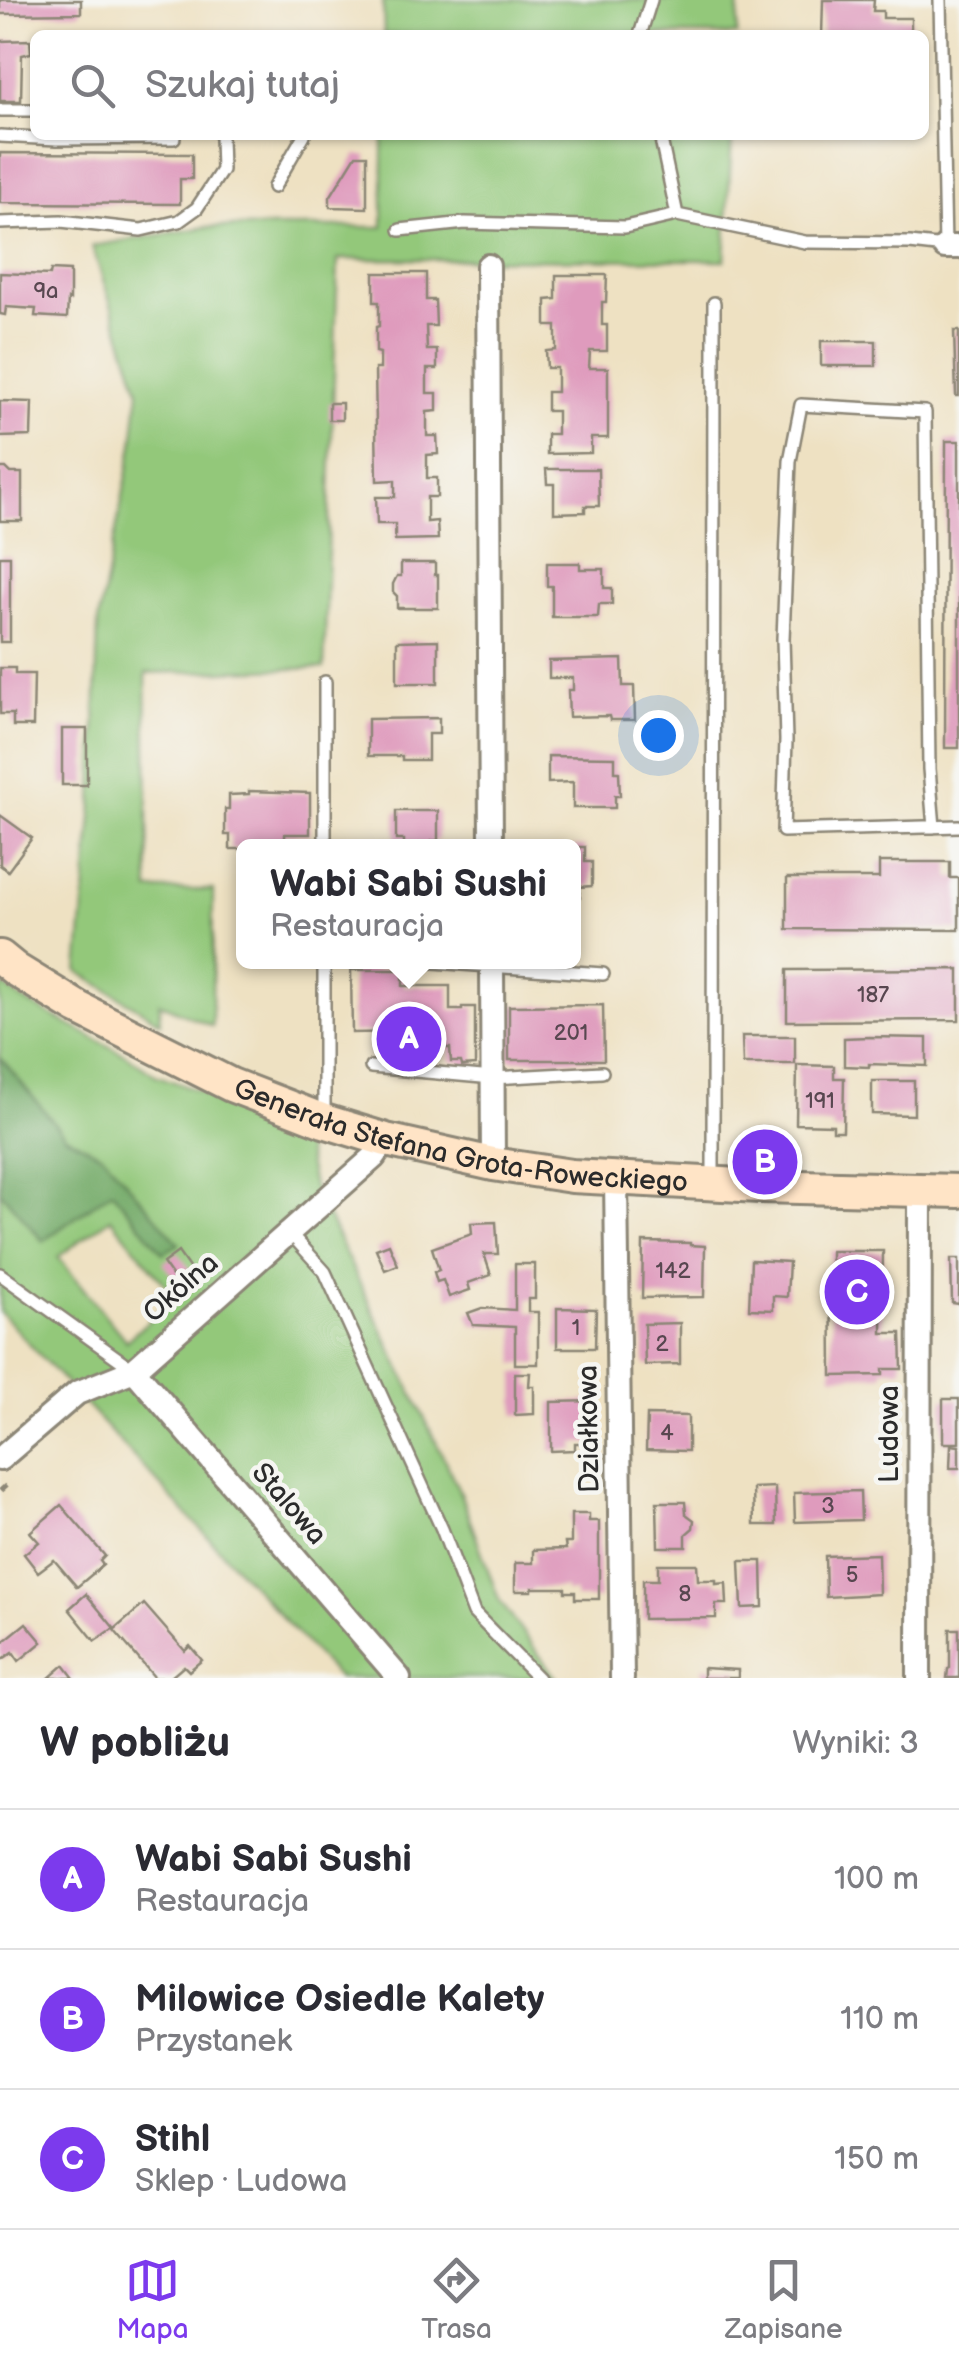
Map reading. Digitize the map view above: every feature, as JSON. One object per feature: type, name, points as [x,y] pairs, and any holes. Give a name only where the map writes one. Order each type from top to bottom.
[{"type":"street","points":[[488,266],[491,839]]},
{"type":"street","name":"Generała Stefana Grota-Roweckiego","points":[[0,957],[78,1008],[231,1085],[386,1140],[563,1175],[959,1191]]},
{"type":"street","points":[[492,969],[493,1164]]},
{"type":"street","name":"Okólna","points":[[7,1469],[77,1393],[134,1370],[374,1156],[386,1140]]},
{"type":"street","name":"Działkowa","points":[[616,1178],[622,1678]]},
{"type":"street","name":"Ludowa","points":[[919,1678],[920,1190]]},
{"type":"street","name":"Stalowa","points":[[134,1370],[400,1678]]},
{"type":"lane","points":[[642,30],[651,0]]},
{"type":"lane","points":[[400,230],[466,223],[625,226],[677,215],[805,242],[952,247],[940,0]]},
{"type":"lane","points":[[0,110],[30,110]]},
{"type":"lane","points":[[0,136],[30,138]]},
{"type":"lane","points":[[0,222],[61,221],[142,230],[179,221],[198,208],[222,170],[221,140]]},
{"type":"lane","points":[[274,187],[301,140]]},
{"type":"lane","points":[[661,140],[677,215]]},
{"type":"lane","points":[[713,1184],[714,303]]},
{"type":"lane","points":[[934,826],[929,769],[925,412],[801,405],[790,461],[783,639],[783,831],[959,826]]},
{"type":"lane","points":[[324,839],[325,682]]},
{"type":"lane","points":[[324,969],[324,1121]]},
{"type":"lane","points":[[548,969],[603,974]]},
{"type":"lane","points":[[371,1067],[492,1078],[602,1072]]},
{"type":"lane","points":[[289,1232],[325,1272],[434,1512],[474,1612],[538,1678]]},
{"type":"lane","points":[[0,1274],[134,1370]]},
{"type":"path","points":[[0,1490],[7,1469]]},
{"type":"green space","points":[[383,0],[739,0],[737,30],[384,30]]},
{"type":"green space","points":[[383,140],[732,140],[725,260],[338,259],[324,668],[146,673],[149,890],[213,890],[212,1026],[159,1003],[160,1022],[78,971],[93,804],[98,622],[133,445],[139,390],[92,246],[207,227],[383,227]]},
{"type":"green space","points":[[0,983],[21,999],[155,1075],[301,1128],[313,1186],[459,1490],[499,1600],[556,1678],[338,1678],[0,1312],[0,1191],[43,1240],[112,1190],[163,1253],[103,1156],[65,1136],[0,1060]],"holes":[[[111,1218],[175,1297],[126,1341],[58,1257]]]},
{"type":"green space","points":[[0,1057],[65,1136],[103,1155],[179,1244],[163,1253],[112,1191],[43,1241],[0,1191]]},
{"type":"building","points":[[0,0],[81,0],[81,13],[0,14]]},
{"type":"building","points":[[823,0],[874,0],[873,11],[883,11],[883,18],[911,18],[911,30],[822,30]]},
{"type":"building","points":[[30,40],[30,53],[22,55],[21,101],[0,101],[0,41]]},
{"type":"building","points":[[0,153],[192,154],[192,179],[180,179],[180,204],[0,203]]},
{"type":"building","points":[[356,155],[367,155],[367,208],[330,207],[330,197]]},
{"type":"building","points":[[51,270],[70,271],[67,318],[35,316],[36,309],[6,307],[5,315],[0,314],[0,273],[50,275]]},
{"type":"building","points":[[374,273],[426,273],[426,300],[435,300],[436,326],[426,326],[427,350],[437,350],[437,369],[427,369],[427,393],[437,393],[437,411],[427,412],[427,436],[437,436],[438,454],[427,455],[427,478],[437,478],[437,497],[427,497],[427,522],[437,521],[438,539],[395,540],[395,524],[377,524],[376,497],[395,497],[395,480],[377,481],[375,369],[380,369],[380,353],[376,352],[379,302],[374,302]]},
{"type":"building","points":[[556,275],[607,275],[602,325],[607,325],[607,351],[590,351],[589,368],[608,368],[608,438],[591,438],[591,453],[547,454],[547,434],[557,434],[557,411],[547,411],[547,392],[557,392],[557,368],[547,368],[546,351],[556,350],[556,326],[546,326],[546,300],[556,299]]},
{"type":"building","points":[[954,331],[959,331],[959,396],[956,396]]},
{"type":"building","points":[[821,341],[876,341],[876,366],[821,366]]},
{"type":"building","points":[[0,401],[32,402],[31,436],[0,437]]},
{"type":"building","points":[[329,403],[342,403],[342,420],[329,420]]},
{"type":"building","points":[[946,441],[959,441],[959,748],[945,748]]},
{"type":"building","points":[[0,468],[22,473],[22,521],[0,521]]},
{"type":"building","points":[[546,469],[598,469],[599,506],[585,506],[585,512],[554,513],[554,484],[547,484]]},
{"type":"building","points":[[0,556],[10,556],[10,642],[0,642]]},
{"type":"building","points":[[401,563],[435,563],[438,608],[397,608],[393,584],[401,576]]},
{"type":"building","points":[[547,563],[580,563],[580,569],[604,569],[604,588],[612,588],[612,604],[599,604],[598,617],[552,617]]},
{"type":"building","points":[[438,640],[438,683],[397,683],[397,641]]},
{"type":"building","points":[[622,659],[623,686],[634,686],[635,720],[569,717],[568,690],[573,690],[573,678],[549,678],[549,661]]},
{"type":"building","points":[[0,668],[15,668],[15,674],[34,674],[33,726],[13,726],[13,714],[0,714]]},
{"type":"building","points":[[439,718],[439,734],[428,734],[428,760],[368,756],[368,719]]},
{"type":"building","points":[[62,729],[87,729],[87,785],[62,785]]},
{"type":"building","points":[[548,756],[615,757],[620,796],[615,796],[615,808],[573,808],[573,782],[548,783]]},
{"type":"building","points":[[310,793],[310,834],[285,834],[285,839],[236,839],[236,849],[230,849],[230,835],[225,835],[229,795]]},
{"type":"building","points":[[396,811],[438,811],[438,839],[396,839]]},
{"type":"building","points":[[0,815],[32,838],[8,871],[0,865]]},
{"type":"building","points":[[581,847],[585,847],[585,862],[592,862],[592,886],[581,887]]},
{"type":"building","points":[[879,862],[950,862],[950,878],[959,878],[959,930],[787,929],[787,878],[879,878]]},
{"type":"building","points":[[959,969],[959,1020],[787,1021],[787,970]]},
{"type":"building","points":[[351,970],[403,970],[403,986],[450,986],[450,1010],[475,1007],[475,1065],[451,1062],[450,1048],[401,1048],[401,1032],[352,1033]]},
{"type":"building","points":[[603,1005],[604,1060],[509,1060],[509,1006]]},
{"type":"building","points":[[742,1036],[795,1036],[795,1064],[743,1064]]},
{"type":"building","points":[[844,1038],[927,1038],[927,1066],[844,1066]]},
{"type":"building","points":[[797,1065],[834,1066],[834,1078],[844,1078],[843,1131],[833,1131],[833,1125],[796,1124]]},
{"type":"building","points":[[872,1081],[914,1081],[914,1115],[872,1114]]},
{"type":"building","points":[[496,1222],[498,1254],[484,1254],[491,1275],[468,1283],[470,1290],[449,1297],[443,1280],[437,1282],[434,1272],[439,1270],[432,1248],[472,1234],[471,1223]]},
{"type":"building","points":[[643,1242],[705,1246],[704,1297],[642,1298]]},
{"type":"building","points":[[389,1244],[398,1265],[385,1270],[376,1249]]},
{"type":"building","points":[[831,1251],[883,1251],[882,1333],[901,1333],[902,1369],[883,1369],[883,1375],[832,1376]]},
{"type":"building","points":[[178,1252],[192,1272],[177,1283],[163,1263]]},
{"type":"building","points":[[951,1259],[959,1259],[959,1304],[952,1303]]},
{"type":"building","points":[[751,1260],[789,1262],[787,1297],[773,1296],[773,1310],[749,1309]]},
{"type":"building","points":[[515,1264],[535,1264],[535,1299],[528,1299],[528,1312],[538,1312],[538,1364],[515,1364],[515,1327],[473,1325],[468,1313],[482,1308],[515,1310]]},
{"type":"building","points":[[557,1308],[596,1309],[595,1348],[557,1348]]},
{"type":"building","points":[[680,1323],[680,1364],[645,1365],[644,1324]]},
{"type":"building","points":[[515,1373],[530,1373],[534,1414],[515,1415]]},
{"type":"building","points":[[943,1399],[959,1399],[959,1443],[943,1443]]},
{"type":"building","points":[[595,1401],[595,1443],[575,1443],[575,1450],[551,1451],[551,1402]]},
{"type":"building","points":[[647,1415],[688,1416],[688,1451],[646,1450]]},
{"type":"building","points":[[951,1445],[959,1446],[959,1468],[950,1468]]},
{"type":"building","points":[[775,1487],[776,1525],[754,1525],[753,1488]]},
{"type":"building","points":[[860,1491],[861,1520],[795,1522],[794,1493]]},
{"type":"building","points":[[657,1502],[685,1502],[686,1514],[694,1520],[693,1528],[686,1534],[686,1547],[658,1547]]},
{"type":"building","points":[[61,1505],[105,1556],[100,1561],[103,1565],[77,1587],[54,1560],[38,1572],[24,1554],[39,1542],[30,1532]]},
{"type":"building","points":[[571,1514],[589,1514],[589,1521],[599,1521],[599,1599],[575,1599],[575,1592],[565,1592],[565,1588],[515,1591],[515,1563],[533,1563],[533,1550],[566,1549],[565,1543],[571,1543]]},
{"type":"building","points":[[878,1554],[879,1594],[826,1597],[825,1556]]},
{"type":"building","points":[[740,1561],[762,1561],[763,1607],[742,1608]]},
{"type":"building","points":[[658,1564],[697,1564],[698,1580],[726,1583],[727,1604],[716,1604],[716,1618],[643,1619],[643,1580],[658,1580]]},
{"type":"building","points":[[86,1594],[114,1628],[95,1641],[69,1609]]},
{"type":"building","points":[[144,1604],[185,1651],[190,1646],[202,1660],[189,1671],[184,1666],[170,1678],[155,1678],[114,1630]]},
{"type":"building","points":[[26,1623],[42,1642],[19,1661],[13,1652],[3,1659],[0,1644]]},
{"type":"building","points":[[950,1629],[959,1629],[959,1678],[947,1678]]},
{"type":"building","points":[[64,1665],[74,1678],[49,1678]]},
{"type":"building","points":[[703,1668],[738,1670],[738,1678],[703,1678]]},
{"type":"place","name":"Wabi Sabi Sushi","points":[[409,1039]]},
{"type":"place","name":"Milowice Osiedle Kalety","points":[[765,1162]]},
{"type":"place","name":"Stihl","points":[[857,1292]]}]
